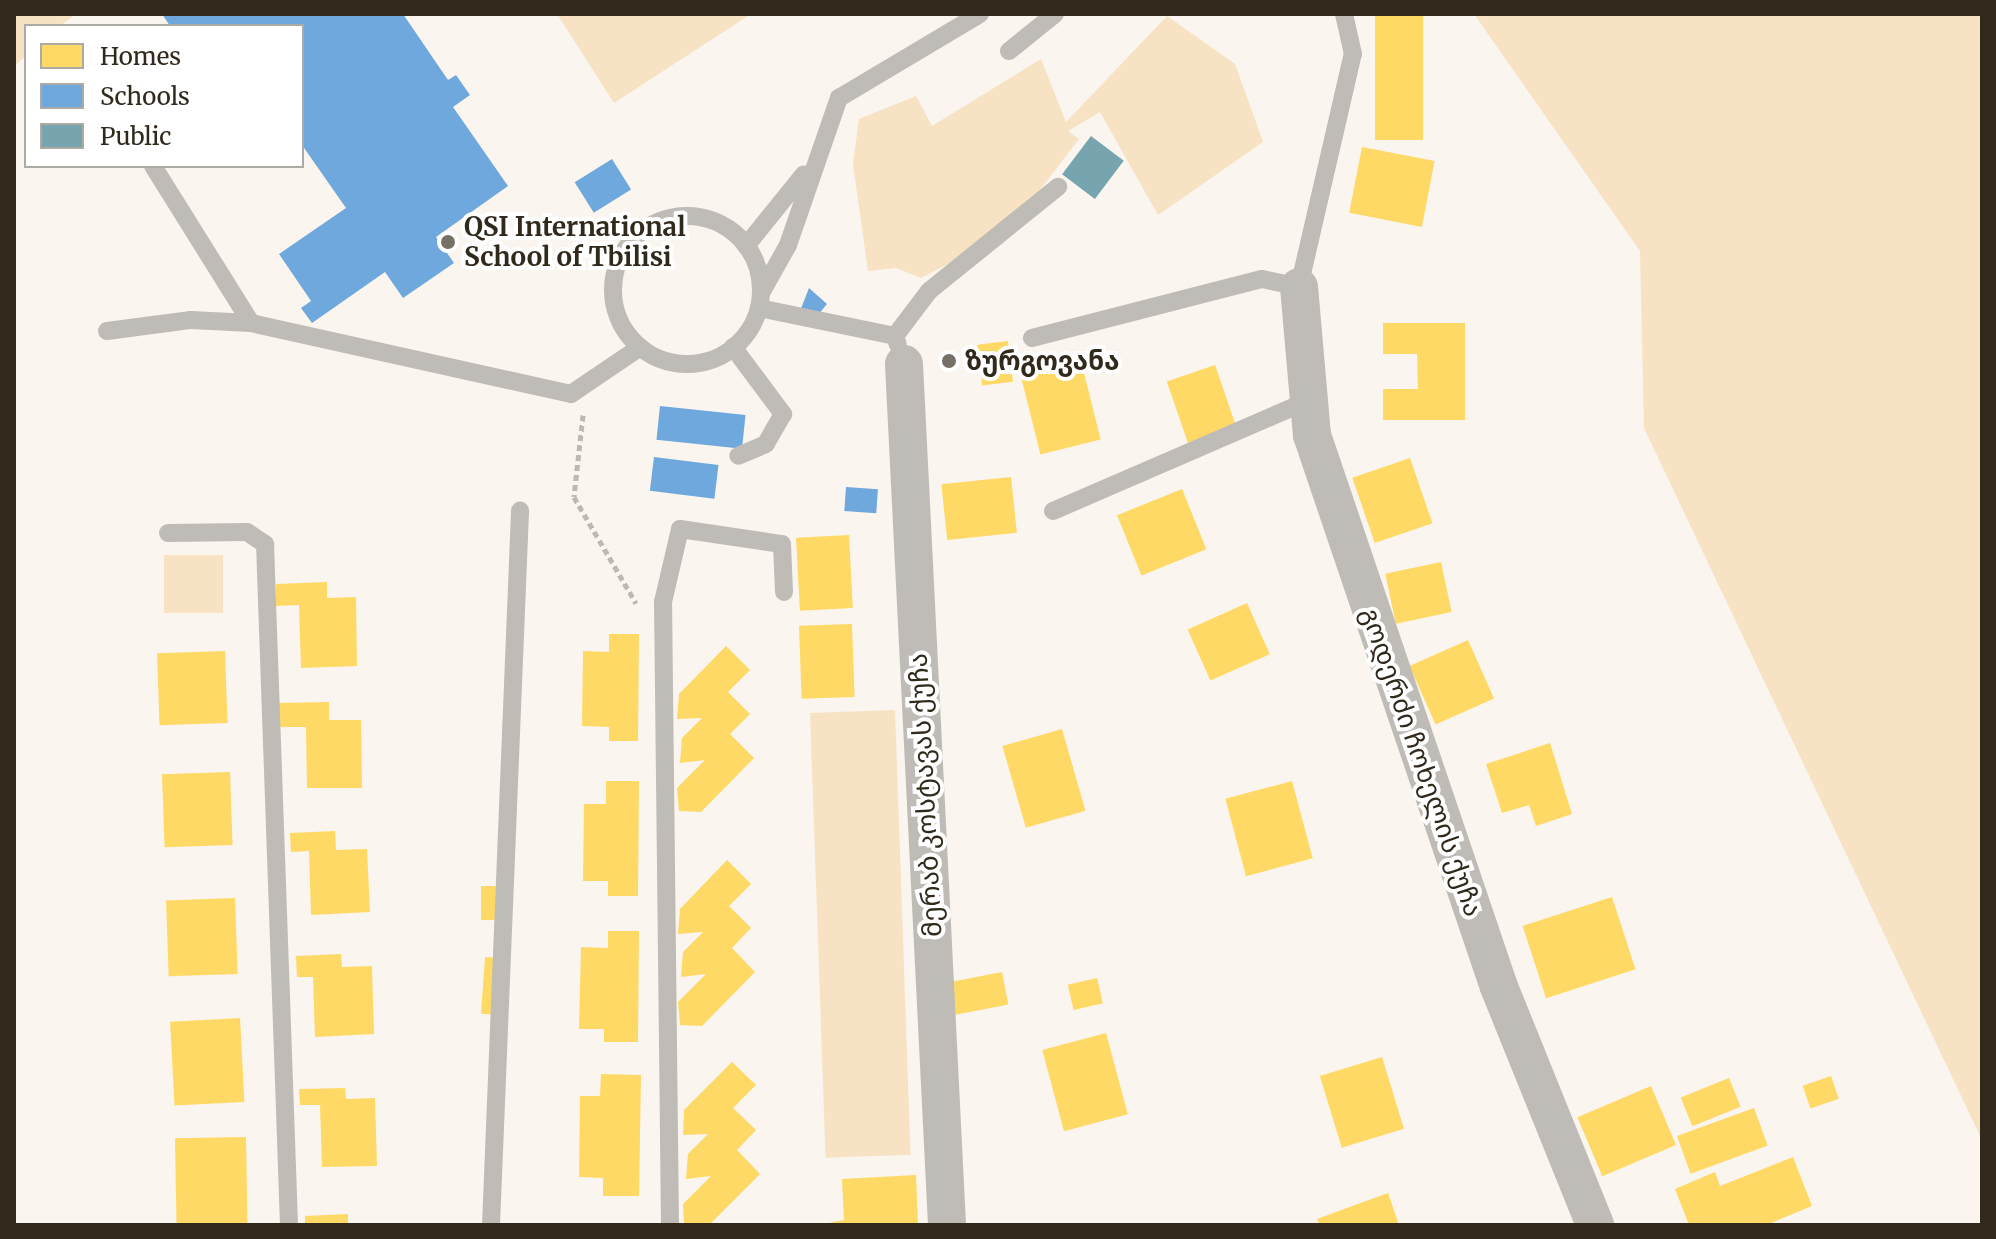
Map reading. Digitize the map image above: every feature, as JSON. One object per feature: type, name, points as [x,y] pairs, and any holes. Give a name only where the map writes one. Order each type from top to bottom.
[{"type":"street","name":"გოდერძი ჩოხელის ქუჩა","points":[[1299,287],[1312,435],[1493,972],[1595,1225]]},
{"type":"street","name":"მერაბ კოსტავას ქუჩა","points":[[900,350],[947,1225]]},
{"type":"lane","points":[[760,300],[746,246],[730,230],[687,216],[644,229],[627,245],[612,288],[624,331],[639,348],[666,362],[696,365],[733,347],[760,300],[788,245],[810,166],[839,98],[980,14]]},
{"type":"lane","points":[[1009,51],[1055,14]]},
{"type":"lane","points":[[1032,338],[1262,279],[1299,287],[1353,54],[1344,14]]},
{"type":"lane","points":[[746,246],[810,166]]},
{"type":"lane","points":[[154,168],[251,323]]},
{"type":"lane","points":[[760,300],[900,350],[929,291],[1058,187]]},
{"type":"lane","points":[[107,331],[191,320],[251,323],[571,394],[639,348]]},
{"type":"lane","points":[[733,347],[783,414],[766,444],[738,456]]},
{"type":"lane","points":[[1053,511],[1309,400]]},
{"type":"lane","points":[[491,1225],[520,511]]},
{"type":"lane","points":[[670,1225],[663,602],[680,529],[782,544],[784,592]]},
{"type":"lane","points":[[168,533],[247,532],[265,544],[289,1225]]},
{"type":"path","points":[[571,394],[585,418],[574,497],[640,612],[663,638]]},
{"type":"shaded area","points":[[14,14],[76,14],[63,24],[24,24],[24,58],[14,66]]},
{"type":"shaded area","points":[[557,14],[751,14],[614,103]]},
{"type":"shaded area","points":[[1474,14],[1982,14],[1982,1140],[1644,428],[1640,251]]},
{"type":"shaded area","points":[[1167,16],[1235,64],[1263,142],[1158,215],[1100,112],[1068,131],[1079,139],[1033,199],[969,253],[921,278],[896,268],[868,271],[853,164],[859,119],[916,96],[932,126],[1041,59],[1066,122]]},
{"type":"shaded area","points":[[164,555],[223,555],[223,613],[164,613]]},
{"type":"shaded area","points":[[895,710],[911,1155],[826,1158],[810,713]]},
{"type":"building: Homes","points":[[1375,14],[1423,14],[1423,140],[1375,140]]},
{"type":"building: Homes","points":[[1362,147],[1435,161],[1422,227],[1349,213]]},
{"type":"building: Homes","points":[[1383,323],[1465,323],[1465,420],[1383,420],[1383,389],[1418,389],[1417,354],[1383,354]]},
{"type":"building: Homes","points":[[1008,341],[1013,382],[982,385],[977,345]]},
{"type":"building: Homes","points":[[1081,361],[1101,440],[1040,455],[1021,376]]},
{"type":"building: Homes","points":[[1215,365],[1237,430],[1189,447],[1167,382]]},
{"type":"building: Homes","points":[[1410,458],[1432,523],[1375,543],[1352,478]]},
{"type":"building: Homes","points":[[1011,477],[1017,533],[947,540],[941,484]]},
{"type":"building: Homes","points":[[1182,489],[1206,549],[1141,575],[1117,515]]},
{"type":"building: Homes","points":[[849,535],[853,608],[800,611],[796,538]]},
{"type":"building: Homes","points":[[1441,562],[1452,612],[1396,624],[1385,574]]},
{"type":"building: Homes","points":[[327,582],[327,598],[356,597],[357,666],[301,668],[299,605],[276,606],[276,584]]},
{"type":"building: Homes","points":[[1247,603],[1270,654],[1210,681],[1188,629]]},
{"type":"building: Homes","points":[[852,624],[855,697],[802,699],[799,626]]},
{"type":"building: Homes","points":[[609,634],[639,634],[638,741],[609,741],[609,727],[582,726],[583,651],[609,652]]},
{"type":"building: Homes","points":[[1468,640],[1494,698],[1436,724],[1410,666]]},
{"type":"building: Homes","points":[[726,646],[750,670],[728,692],[750,714],[730,734],[754,758],[701,812],[679,811],[677,788],[705,760],[680,763],[682,738],[702,718],[677,719],[679,694]]},
{"type":"building: Homes","points":[[225,651],[228,723],[160,725],[157,653]]},
{"type":"building: Homes","points":[[329,702],[329,720],[361,720],[362,788],[307,788],[306,727],[279,727],[279,703]]},
{"type":"building: Homes","points":[[1062,729],[1085,811],[1026,828],[1002,746]]},
{"type":"building: Homes","points":[[1550,743],[1572,814],[1536,826],[1529,805],[1502,813],[1486,764]]},
{"type":"building: Homes","points":[[230,772],[233,845],[165,847],[162,774]]},
{"type":"building: Homes","points":[[606,781],[639,781],[638,896],[608,896],[608,881],[583,881],[584,804],[606,804]]},
{"type":"building: Homes","points":[[1292,781],[1313,858],[1246,876],[1225,799]]},
{"type":"building: Homes","points":[[335,831],[336,850],[367,849],[370,912],[311,915],[309,851],[291,852],[290,833]]},
{"type":"building: Homes","points":[[727,860],[751,884],[729,906],[751,928],[732,948],[755,972],[702,1026],[680,1025],[678,1002],[706,974],[681,977],[683,952],[703,932],[678,934],[680,909]]},
{"type":"building: Homes","points":[[481,886],[496,886],[496,920],[481,920]]},
{"type":"building: Homes","points":[[1612,897],[1635,969],[1546,998],[1523,926]]},
{"type":"building: Homes","points":[[235,898],[238,974],[169,976],[166,900]]},
{"type":"building: Homes","points":[[608,931],[639,931],[638,1042],[604,1042],[604,1029],[579,1029],[581,947],[608,948]]},
{"type":"building: Homes","points":[[341,954],[342,967],[372,966],[374,1034],[315,1037],[313,977],[297,977],[296,956]]},
{"type":"building: Homes","points":[[485,957],[499,958],[495,1015],[481,1014]]},
{"type":"building: Homes","points":[[1002,972],[1008,1004],[950,1016],[944,983]]},
{"type":"building: Homes","points":[[1097,978],[1103,1003],[1074,1010],[1068,985]]},
{"type":"building: Homes","points":[[240,1018],[244,1102],[174,1106],[170,1022]]},
{"type":"building: Homes","points":[[1106,1033],[1128,1114],[1064,1131],[1042,1050]]},
{"type":"building: Homes","points":[[1382,1057],[1404,1129],[1342,1148],[1320,1076]]},
{"type":"building: Homes","points":[[732,1062],[756,1085],[733,1108],[756,1130],[737,1150],[760,1174],[709,1225],[684,1225],[683,1204],[711,1176],[686,1179],[688,1154],[708,1134],[683,1135],[684,1110]]},
{"type":"building: Homes","points":[[601,1074],[641,1075],[639,1196],[603,1196],[603,1178],[579,1177],[580,1096],[600,1096]]},
{"type":"building: Homes","points":[[1831,1076],[1839,1099],[1810,1108],[1803,1086]]},
{"type":"building: Homes","points":[[1729,1078],[1741,1107],[1692,1126],[1681,1097]]},
{"type":"building: Homes","points":[[1651,1086],[1676,1145],[1602,1176],[1577,1117]]},
{"type":"building: Homes","points":[[345,1088],[346,1099],[375,1098],[377,1166],[322,1167],[320,1105],[300,1105],[299,1089]]},
{"type":"building: Homes","points":[[1754,1108],[1768,1146],[1691,1174],[1677,1136]]},
{"type":"building: Homes","points":[[246,1137],[248,1225],[177,1225],[175,1138]]},
{"type":"building: Homes","points":[[1793,1157],[1812,1206],[1766,1225],[1689,1225],[1675,1189],[1715,1172],[1720,1186]]},
{"type":"building: Homes","points":[[916,1175],[918,1225],[818,1225],[844,1220],[842,1179]]},
{"type":"building: Homes","points":[[1388,1193],[1399,1225],[1320,1225],[1317,1219]]},
{"type":"building: Homes","points":[[348,1214],[348,1225],[305,1225],[305,1216]]},
{"type":"building: Schools","points":[[162,14],[403,14],[448,80],[456,75],[470,95],[453,107],[508,186],[436,237],[454,263],[403,298],[385,272],[312,323],[301,308],[311,301],[279,254],[346,208],[304,148],[304,24],[169,24]]},
{"type":"building: Schools","points":[[612,159],[631,190],[594,213],[575,182]]},
{"type":"building: Schools","points":[[809,288],[827,304],[818,315],[800,311]]},
{"type":"building: Schools","points":[[660,406],[746,415],[742,449],[656,440]]},
{"type":"building: Schools","points":[[654,457],[719,465],[714,499],[650,491]]},
{"type":"building: Schools","points":[[846,487],[878,489],[876,513],[844,511]]},
{"type":"building: Public","points":[[1091,136],[1124,161],[1095,199],[1062,174]]},
{"type":"place","name":"QSI International School of Tbilisi","points":[[448,242]]},
{"type":"place","name":"ზურგოვანა","points":[[949,361]]}]
